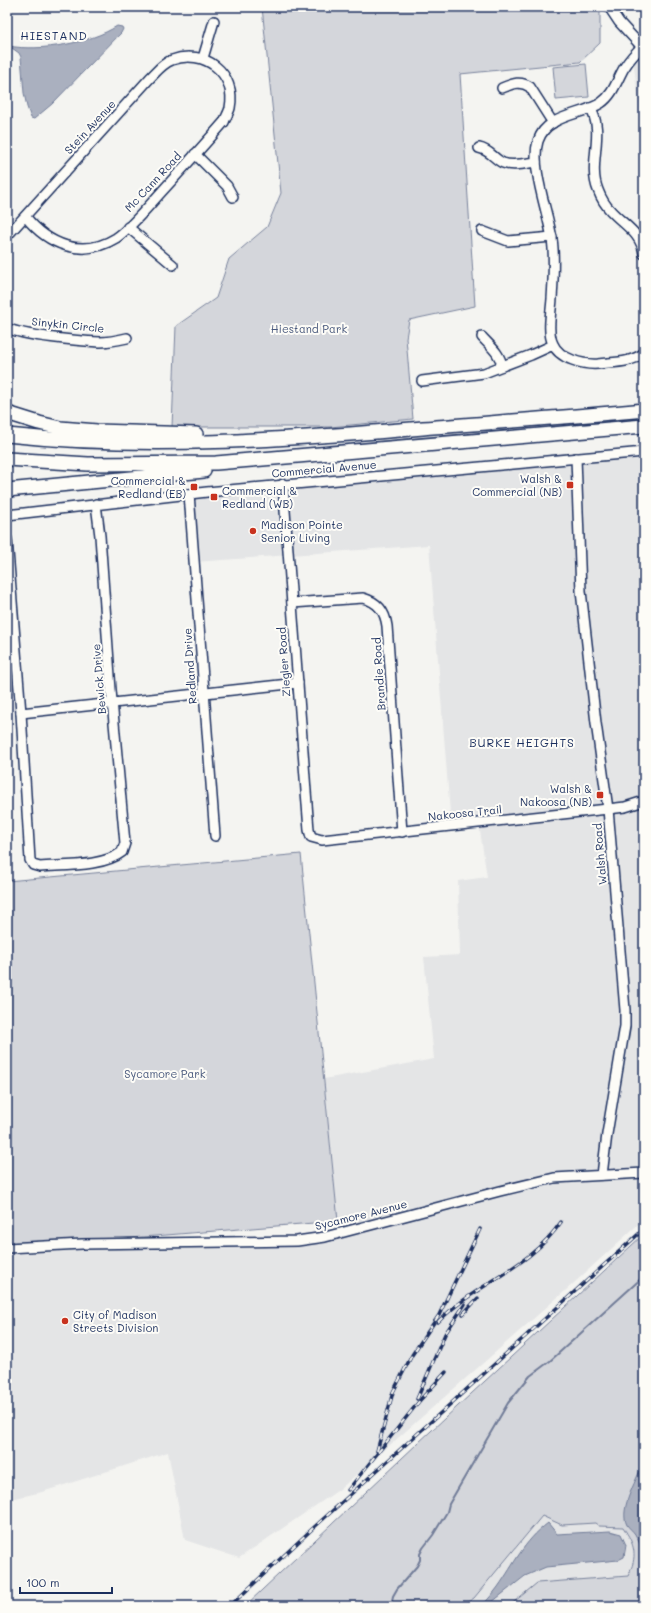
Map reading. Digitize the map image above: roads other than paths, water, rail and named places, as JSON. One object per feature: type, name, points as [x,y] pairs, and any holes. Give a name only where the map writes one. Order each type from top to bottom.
[{"type":"highway","points":[[556,417],[644,403]]},
{"type":"highway","points":[[7,435],[82,441],[173,443],[334,435],[644,410]]},
{"type":"highway","points":[[7,413],[60,428],[97,431],[196,434],[334,435]]},
{"type":"highway","points":[[7,459],[88,464],[216,463],[644,426]]},
{"type":"highway","points":[[536,436],[644,431]]},
{"type":"highway","points":[[7,490],[226,468],[316,455]]},
{"type":"street","points":[[609,7],[619,22],[643,46],[624,69],[608,97],[596,106],[553,122],[540,137],[537,145],[536,162],[552,238],[553,282],[551,338],[553,345],[563,355],[592,364],[633,360],[644,353]]},
{"type":"street","points":[[203,58],[214,22]]},
{"type":"street","name":"Stein Avenue","points":[[7,236],[161,67],[171,60],[184,57],[203,58]]},
{"type":"street","name":"Mc Cann Road","points":[[25,216],[47,238],[63,245],[77,248],[91,247],[102,244],[116,237],[128,227],[224,122],[230,108],[230,89],[225,77],[218,68],[203,58]]},
{"type":"street","points":[[502,88],[518,83],[525,84],[530,87],[553,122]]},
{"type":"street","points":[[590,108],[595,118],[596,129],[594,172],[598,189],[603,201],[610,210],[639,238],[644,254]]},
{"type":"street","points":[[479,148],[486,149],[503,163],[518,164],[536,162]]},
{"type":"street","points":[[195,154],[228,186],[233,197]]},
{"type":"street","points":[[128,227],[174,265]]},
{"type":"street","points":[[482,231],[508,241],[552,238]]},
{"type":"street","name":"Sinykin Circle","points":[[7,328],[25,333],[100,342],[127,338]]},
{"type":"street","points":[[482,337],[498,354],[502,366]]},
{"type":"street","points":[[422,381],[476,375],[531,355],[553,345]]},
{"type":"street","name":"Commercial Avenue","points":[[7,515],[283,484],[644,452]]},
{"type":"street","name":"Walsh Road","points":[[576,458],[581,591],[596,723],[608,809],[626,1026],[618,1062],[602,1175]]},
{"type":"street","name":"Ziegler Road","points":[[283,484],[309,830],[311,837]]},
{"type":"street","name":"Redland Drive","points":[[189,494],[215,836]]},
{"type":"street","name":"Bewick Drive","points":[[21,714],[29,850],[30,860],[33,865],[40,867],[90,863],[109,859],[122,852],[125,843],[100,536],[96,504]]},
{"type":"street","points":[[7,539],[21,714],[298,683]]},
{"type":"street","name":"Brandie Road","points":[[292,603],[363,598],[374,602],[385,615],[402,832]]},
{"type":"street","name":"Nakoosa Trail","points":[[311,837],[322,840],[402,832],[625,807],[644,801]]},
{"type":"street","name":"Sycamore Avenue","points":[[7,1248],[82,1244],[297,1241],[325,1237],[494,1192],[554,1178],[644,1172]]},
{"type":"water","points":[[117,26],[122,27],[123,29],[121,33],[52,104],[34,119],[31,118],[24,93],[21,57],[19,53],[9,46],[35,48],[64,45],[93,37]]},
{"type":"water","points":[[644,1460],[643,1551],[635,1534],[627,1525],[625,1510],[630,1492]]},
{"type":"water","points":[[548,1523],[557,1534],[610,1531],[621,1534],[626,1545],[624,1557],[618,1560],[546,1567],[525,1576],[487,1606],[482,1606],[498,1587],[526,1545],[539,1530]]},
{"type":"waterway","points":[[391,1606],[393,1596],[397,1589],[417,1566],[423,1548],[447,1512],[449,1504],[508,1403],[530,1376],[550,1361],[644,1276]]},
{"type":"railway","points":[[438,1322],[453,1308],[534,1252],[561,1222]]},
{"type":"railway","points":[[377,1451],[393,1392],[412,1355],[439,1315],[480,1229]]},
{"type":"railway","points":[[230,1606],[310,1531],[644,1229]]},
{"type":"railway","points":[[463,1314],[478,1298]]},
{"type":"railway","points":[[417,1399],[445,1334],[465,1304]]},
{"type":"railway","points":[[348,1490],[421,1399],[446,1372]]},
{"type":"place","name":"Walsh & Commercial (NB)","points":[[570,485]]},
{"type":"place","name":"Commercial & Redland (EB)","points":[[194,487]]},
{"type":"place","name":"Commercial & Redland (WB)","points":[[214,497]]},
{"type":"place","name":"Madison Pointe Senior Living","points":[[253,531]]},
{"type":"place","name":"Walsh & Nakoosa (NB)","points":[[600,795]]},
{"type":"place","name":"City of Madison Streets Division","points":[[65,1321]]},
{"type":"district","name":"HIESTAND","points":[[54,36]]},
{"type":"district","name":"BURKE HEIGHTS","points":[[522,743]]},
{"type":"park label","name":"Hiestand Park","points":[[309,329]]},
{"type":"park label","name":"Sycamore Park","points":[[165,1074]]}]
